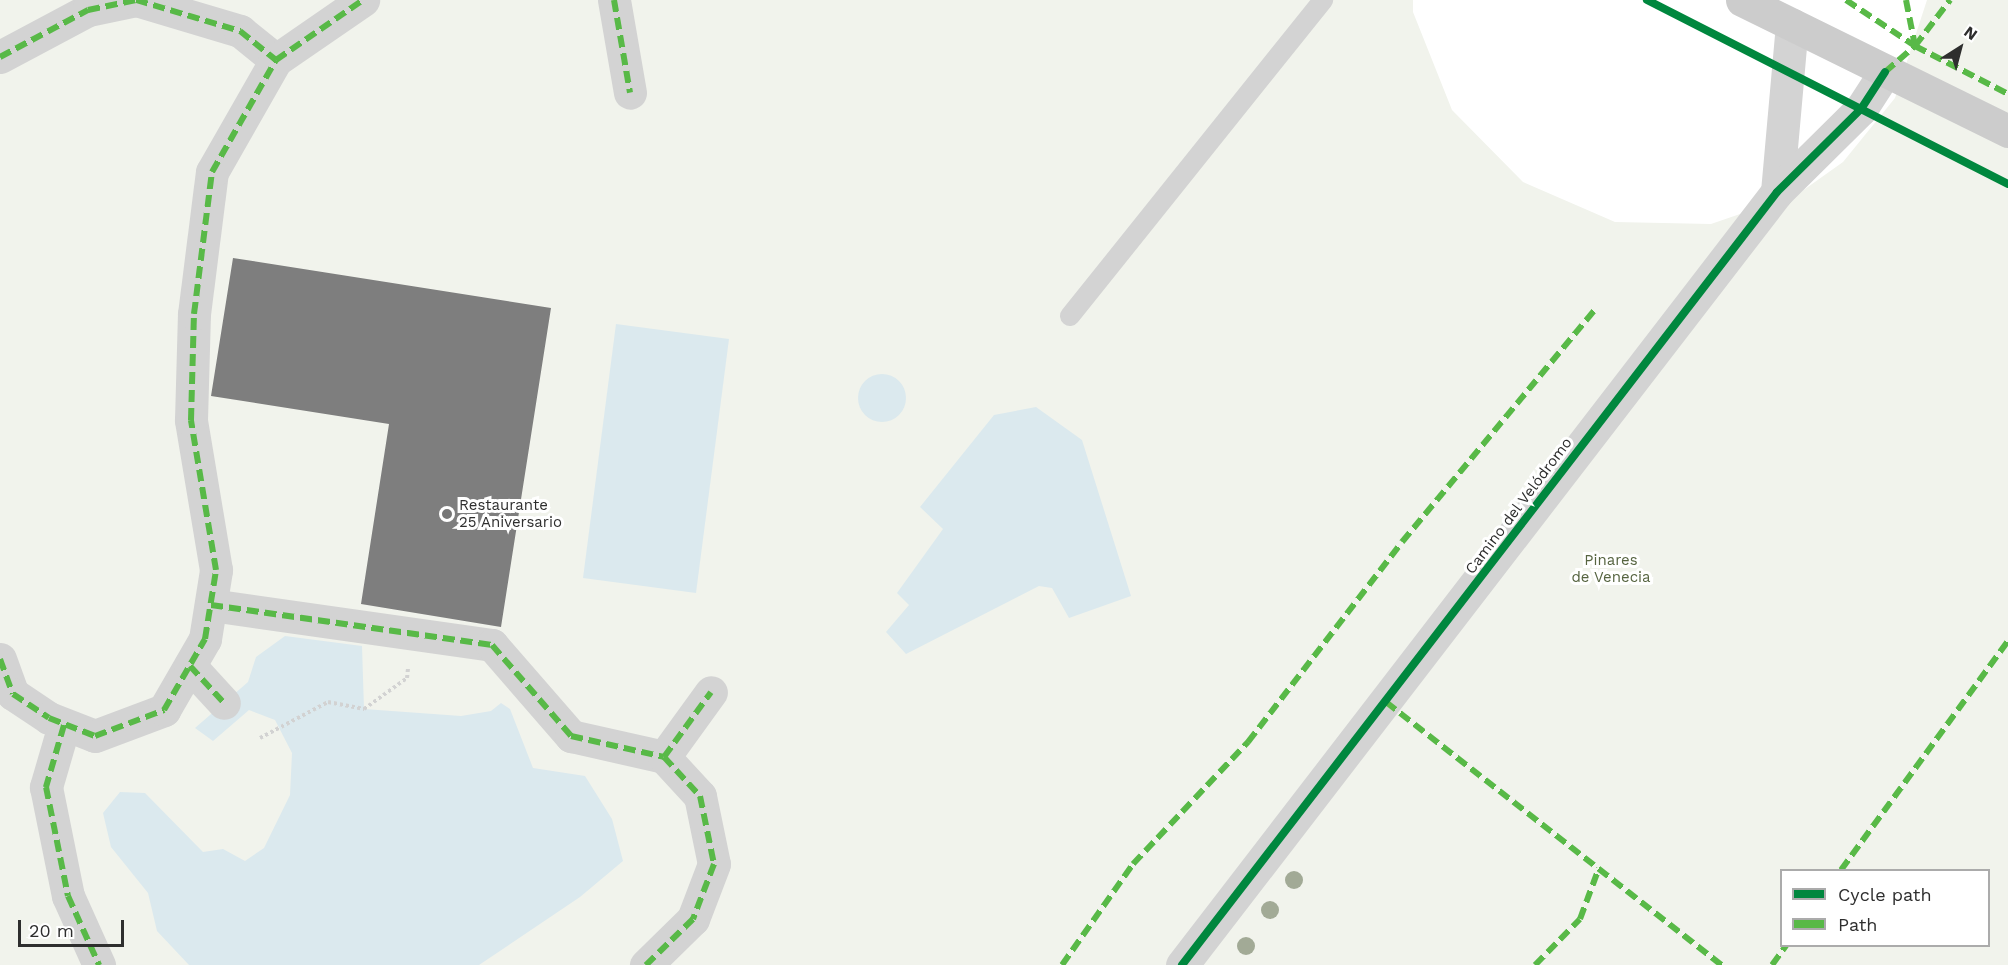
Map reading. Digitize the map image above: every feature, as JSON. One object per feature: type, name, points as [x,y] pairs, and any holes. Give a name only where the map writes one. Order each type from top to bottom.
[{"type":"street","points":[[0,57],[88,10],[136,0],[240,31],[276,60]]},
{"type":"street","points":[[0,659],[13,694],[64,725],[95,736],[164,710],[205,639],[216,570],[190,420],[194,314],[212,172],[276,60],[363,0]]},
{"type":"street","points":[[614,0],[630,93]]},
{"type":"street","points":[[1742,0],[2008,131]]},
{"type":"street","points":[[1777,192],[1792,25]]},
{"type":"street","name":"Camino del Velódromo","points":[[1182,965],[1777,192],[1861,108],[1885,72]]},
{"type":"street","points":[[211,605],[492,645],[571,736],[664,757],[700,796],[714,864],[693,919],[646,965]]},
{"type":"street","points":[[190,666],[224,703]]},
{"type":"street","points":[[664,757],[711,692]]},
{"type":"street","points":[[64,725],[46,787],[68,896],[99,965]]},
{"type":"lane","points":[[1070,316],[1323,0]]},
{"type":"path","points":[[260,738],[280,730],[328,702],[364,709],[407,678],[412,634]]},
{"type":"green space","name":"Pinares de Venecia","points":[[0,0],[1413,0],[1413,12],[1452,110],[1523,182],[1615,222],[1711,224],[1798,194],[1843,162],[1895,98],[1927,0],[2008,0],[2008,965],[0,965]]},
{"type":"shaded area","points":[[616,324],[729,339],[696,593],[583,578]]},
{"type":"shaded area","points":[[877,374],[887,374],[899,381],[906,393],[906,403],[899,415],[887,422],[877,422],[862,411],[858,403],[858,393],[869,378]]},
{"type":"shaded area","points":[[1036,407],[1082,440],[1131,596],[1069,618],[1052,588],[1039,586],[906,654],[886,632],[909,605],[897,593],[943,529],[920,507],[994,415]]},
{"type":"shaded area","points":[[285,636],[362,646],[364,709],[461,716],[491,711],[501,703],[510,709],[533,768],[585,776],[612,819],[623,861],[580,897],[479,965],[189,965],[157,931],[148,893],[111,847],[103,813],[120,792],[145,793],[203,852],[223,849],[245,861],[264,848],[290,795],[292,753],[275,720],[249,710],[213,741],[195,728],[248,682],[256,657]]},
{"type":"building","name":"Restaurante 25 Aniversario","points":[[233,258],[551,308],[501,627],[361,604],[389,424],[211,396]]},
{"type":"marked path","points":[[0,57],[88,10],[136,0],[240,31],[276,60]]},
{"type":"marked path","points":[[0,659],[13,694],[49,718],[95,736],[164,710],[205,639],[216,570],[191,420],[194,314],[212,172],[276,60],[363,0]]},
{"type":"marked path","points":[[614,0],[630,93]]},
{"type":"marked path","points":[[1846,0],[1915,46],[2008,94]]},
{"type":"marked path","points":[[1906,0],[1915,46]]},
{"type":"marked path","points":[[1885,72],[1915,46],[1950,0]]},
{"type":"marked path","points":[[1062,965],[1133,864],[1248,742],[1402,542],[1596,308]]},
{"type":"marked path","points":[[211,605],[492,645],[571,736],[664,757],[700,796],[714,864],[693,919],[646,965]]},
{"type":"marked path","points":[[1842,869],[2008,641]]},
{"type":"marked path","points":[[190,666],[224,703]]},
{"type":"marked path","points":[[664,757],[711,692]]},
{"type":"marked path","points":[[1386,702],[1722,965]]},
{"type":"marked path","points":[[64,725],[46,787],[68,896],[99,965]]},
{"type":"marked path","points":[[1535,965],[1580,919],[1599,868]]},
{"type":"marked path","points":[[1772,965],[1785,947]]},
{"type":"cycle path","points":[[1647,0],[2008,184]]},
{"type":"cycle path","points":[[1182,965],[1777,192],[1861,109],[1885,72]]},
{"type":"place","name":"Restaurante 25 Aniversario","points":[[447,514]]}]
